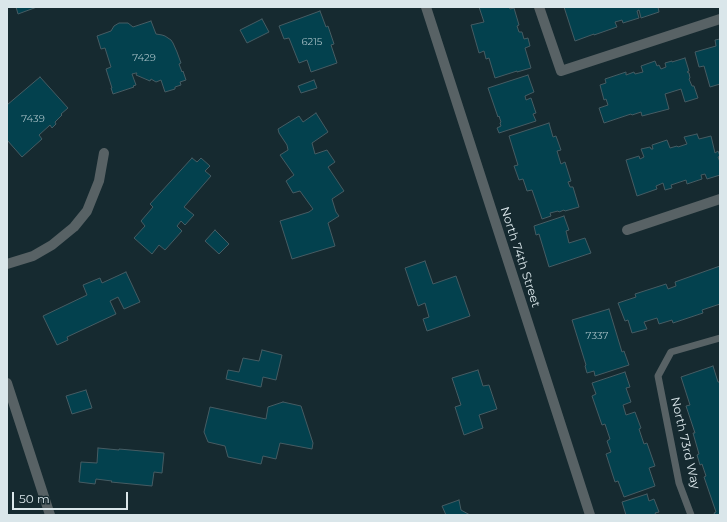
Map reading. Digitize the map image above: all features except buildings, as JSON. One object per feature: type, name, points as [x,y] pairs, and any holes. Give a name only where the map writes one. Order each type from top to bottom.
[{"type":"street","name":"North 74th Street","points":[[426,7],[590,515]]},
{"type":"street","points":[[539,7],[561,71],[720,18]]},
{"type":"street","points":[[7,264],[33,256],[52,245],[74,226],[87,211],[99,181],[104,153]]},
{"type":"street","points":[[627,230],[720,199]]},
{"type":"street","points":[[7,383],[50,515]]},
{"type":"lane","name":"North 73rd Way","points":[[691,515],[679,484],[658,376],[671,352],[720,338]]}]
